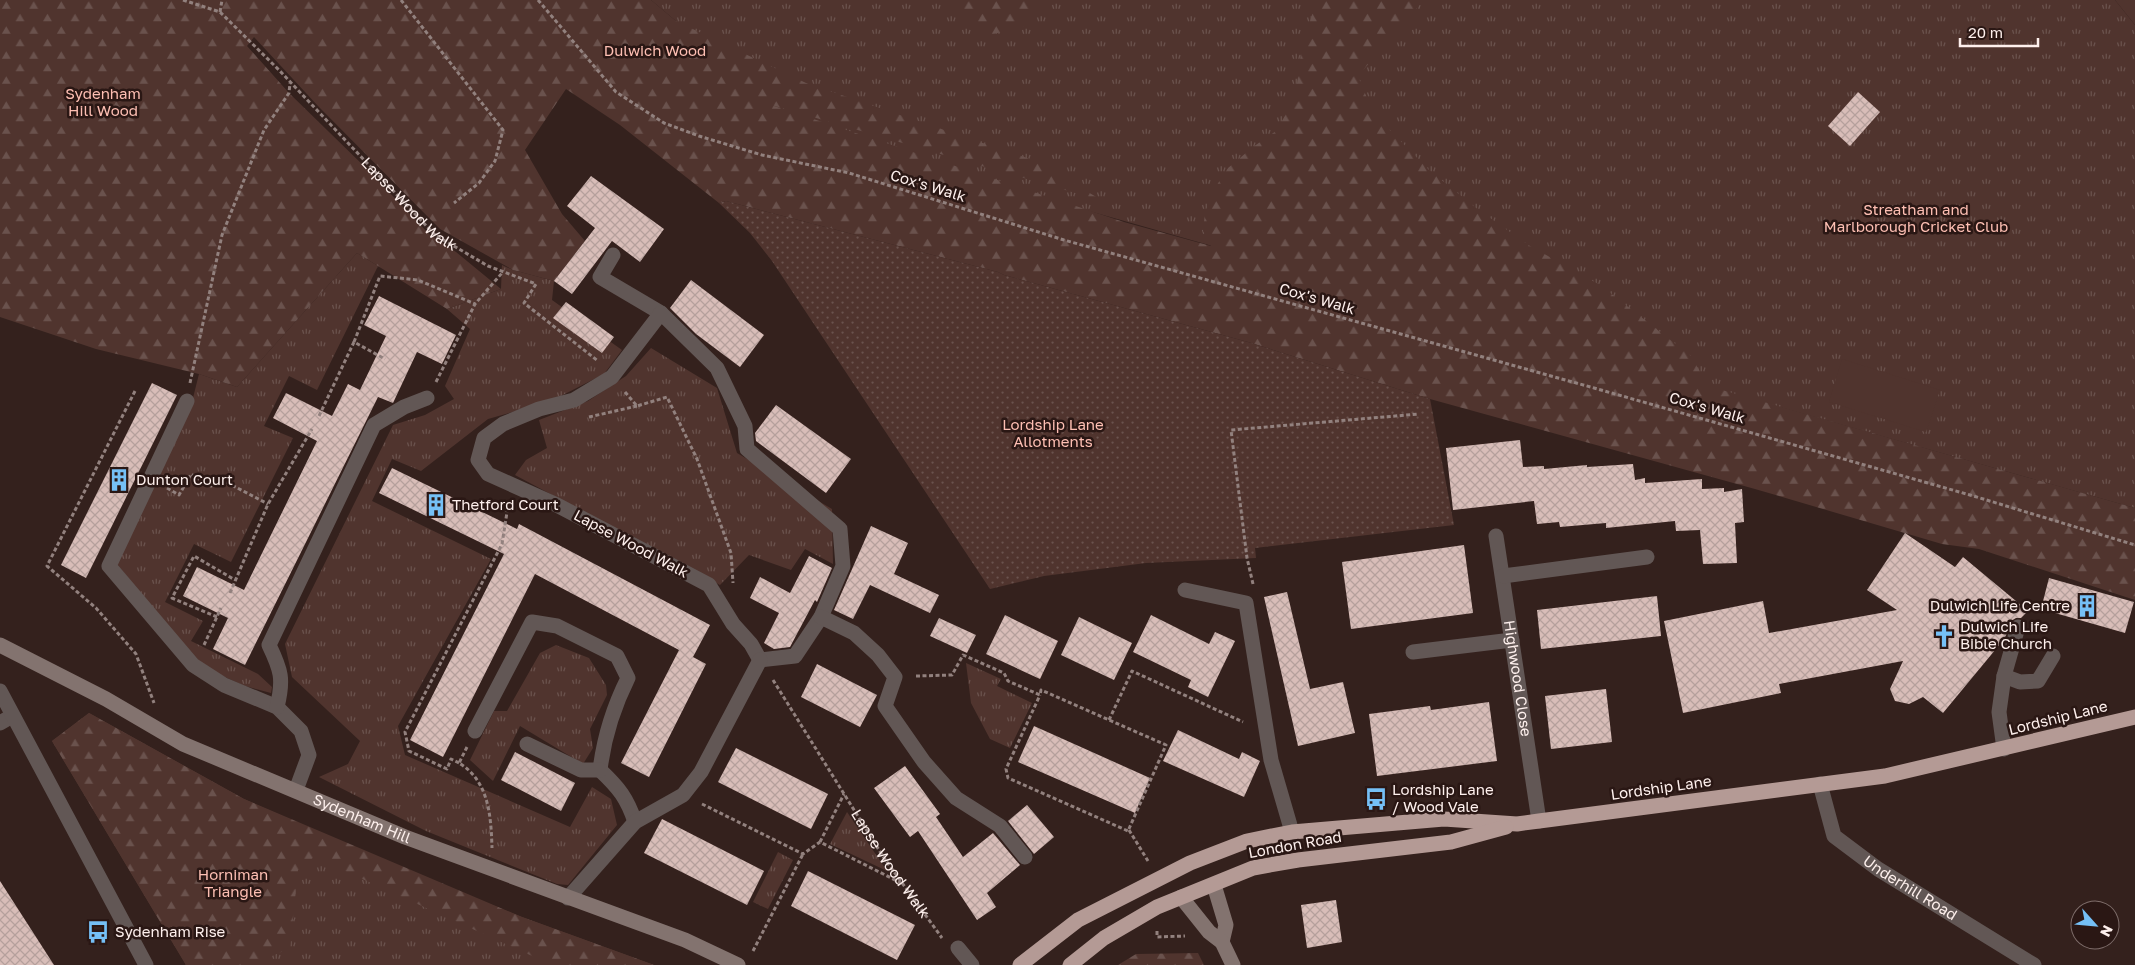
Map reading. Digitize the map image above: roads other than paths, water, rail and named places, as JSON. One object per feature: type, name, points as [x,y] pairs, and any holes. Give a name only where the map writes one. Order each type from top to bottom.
[{"type":"highway","name":"Lordship Lane","points":[[1020,965],[1078,920],[1190,863],[1247,841],[1292,832],[1444,818],[1517,824],[1539,822],[1885,776],[2135,717]]},
{"type":"highway","name":"London Road","points":[[1070,965],[1104,938],[1156,908],[1253,868],[1298,860],[1451,842],[1517,824]]},
{"type":"street","points":[[568,898],[635,822],[683,796],[701,772],[760,660],[795,656],[822,617],[843,566],[840,529],[747,449],[745,426],[717,368],[661,313],[600,276],[613,254]]},
{"type":"street","name":"Lapse Wood Walk","points":[[661,313],[612,377],[574,400],[539,409],[503,424],[484,438],[478,460],[488,474],[554,504],[709,585],[733,624],[751,644],[760,660]]},
{"type":"street","points":[[277,707],[282,688],[278,665],[269,645],[310,556],[374,425],[404,407],[427,398]]},
{"type":"street","points":[[187,401],[109,566],[193,665],[224,685],[277,707],[301,731],[309,755],[296,790]]},
{"type":"street","name":"Highwood Close","points":[[1496,536],[1539,822]]},
{"type":"street","points":[[1502,576],[1647,557]]},
{"type":"street","points":[[1186,590],[1246,603],[1271,760],[1292,832]]},
{"type":"street","points":[[822,617],[854,632],[878,655],[895,677],[885,706],[924,762],[956,798],[1000,826],[1025,857]]},
{"type":"street","points":[[475,731],[532,622],[557,626],[617,656],[628,678],[616,703],[603,743],[600,770]]},
{"type":"street","points":[[2004,749],[1999,712],[2004,676],[2018,627]]},
{"type":"street","points":[[1412,652],[1512,640]]},
{"type":"street","name":"Sydenham Hill","points":[[0,645],[106,699],[183,744],[405,837],[744,961]]},
{"type":"street","points":[[2004,676],[2020,682],[2038,681],[2053,656]]},
{"type":"street","points":[[0,690],[6,720],[146,965]]},
{"type":"street","points":[[527,744],[581,770],[600,770],[618,787],[628,803],[635,822]]},
{"type":"street","name":"Underhill Road","points":[[1820,784],[1834,836],[1878,869],[2034,965]]},
{"type":"street","points":[[1214,885],[1226,925],[1222,942]]},
{"type":"street","points":[[1181,897],[1209,932],[1222,942],[1233,965]]},
{"type":"street","points":[[953,947],[972,965]]},
{"type":"place","name":"Dunton Court","points":[[119,480]]},
{"type":"place","name":"Thetford Court","points":[[436,505]]},
{"type":"place","name":"Dulwich Life Centre","points":[[2087,606]]},
{"type":"place","name":"Dulwich Life Bible Church","points":[[1944,636]]},
{"type":"place","name":"Lordship Lane / Wood Vale","points":[[1376,799]]},
{"type":"place","name":"Sydenham Rise","points":[[98,932]]},
{"type":"park label","name":"Dulwich Wood","points":[[655,51]]},
{"type":"park label","name":"Sydenham Hill Wood","points":[[103,102]]},
{"type":"park label","name":"Streatham and Marlborough Cricket Club","points":[[1916,218]]},
{"type":"park label","name":"Lordship Lane Allotments","points":[[1053,434]]},
{"type":"park label","name":"Horniman Triangle","points":[[233,884]]}]
